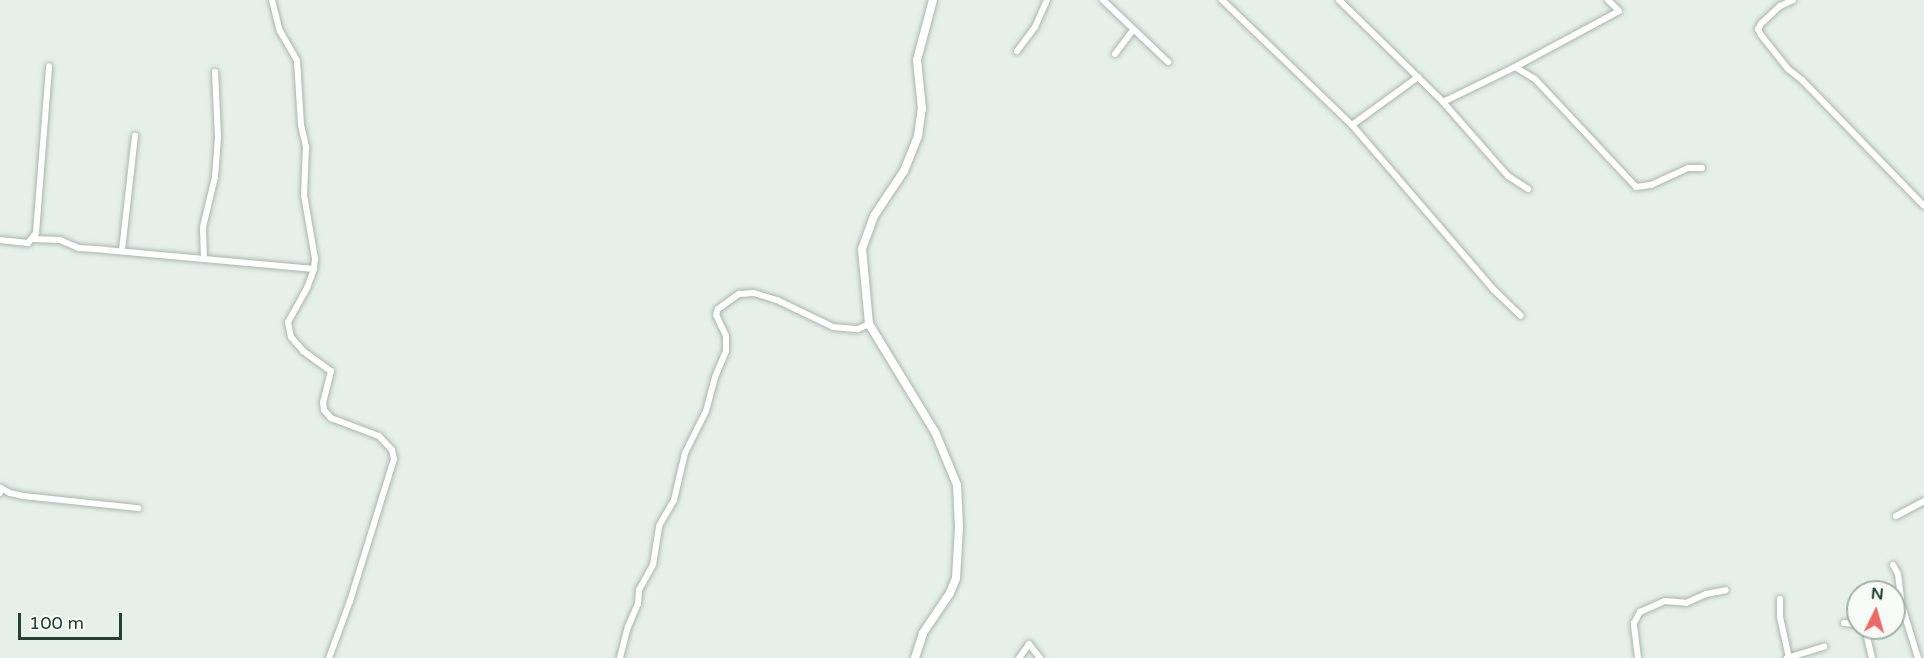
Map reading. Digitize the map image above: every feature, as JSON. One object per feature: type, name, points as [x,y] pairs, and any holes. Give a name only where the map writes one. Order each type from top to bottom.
[{"type":"street","points":[[272,0],[280,31],[297,61],[301,124],[306,147],[304,195],[315,259],[308,288],[290,314],[288,328],[291,337],[303,351],[331,371],[323,402],[324,410],[331,418],[379,436],[392,450],[394,459],[350,601],[329,658]]},
{"type":"street","points":[[915,658],[923,633],[950,592],[956,578],[959,527],[957,485],[935,432],[869,324],[862,249],[874,216],[904,171],[922,122],[917,60],[933,0]]},
{"type":"street","points":[[1017,51],[1035,27],[1047,0]]},
{"type":"street","points":[[1103,0],[1168,62]]},
{"type":"street","points":[[1222,0],[1352,125],[1494,290],[1521,316]]},
{"type":"street","points":[[1339,0],[1443,102],[1508,176],[1528,189]]},
{"type":"street","points":[[1443,102],[1515,67],[1618,11],[1608,0]]},
{"type":"street","points":[[1793,0],[1780,6],[1761,24],[1758,29],[1761,35],[1788,69],[1802,80],[1924,206]]},
{"type":"street","points":[[1115,54],[1133,30]]},
{"type":"street","points":[[33,239],[38,224],[42,131],[49,67]]},
{"type":"street","points":[[1515,67],[1534,80],[1636,187],[1651,186],[1688,168],[1702,168]]},
{"type":"street","points":[[204,258],[203,227],[215,177],[218,137],[215,72]]},
{"type":"street","points":[[1352,125],[1418,77]]},
{"type":"street","points":[[122,250],[135,136]]},
{"type":"street","points":[[0,240],[24,243],[33,239],[60,240],[79,248],[314,268]]},
{"type":"street","points":[[620,658],[625,635],[638,603],[639,590],[653,565],[659,526],[674,500],[686,453],[706,411],[715,377],[726,351],[726,336],[716,315],[718,309],[740,294],[754,293],[777,300],[833,327],[858,329],[869,324]]},
{"type":"street","points":[[0,493],[1,488],[23,496],[138,508]]},
{"type":"street","points":[[1896,516],[1924,501]]},
{"type":"street","points":[[1893,565],[1898,574],[1902,606],[1911,629],[1917,658]]},
{"type":"street","points":[[1638,658],[1634,623],[1640,612],[1665,601],[1686,603],[1706,594],[1726,590]]},
{"type":"street","points":[[1780,599],[1780,617],[1788,658],[1824,647]]},
{"type":"street","points":[[1868,640],[1872,658]]},
{"type":"street","points":[[1019,658],[1029,645],[1041,658]]}]
